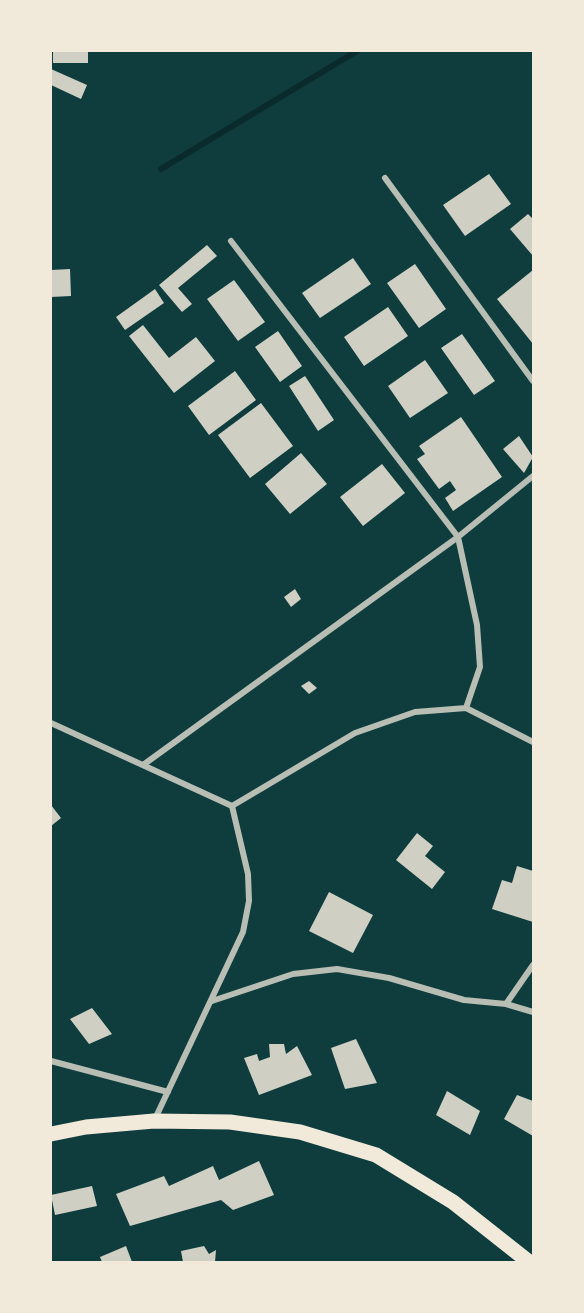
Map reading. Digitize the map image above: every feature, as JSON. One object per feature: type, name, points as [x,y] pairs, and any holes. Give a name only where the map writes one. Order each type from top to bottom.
[{"type":"highway","points":[[51,1134],[86,1127],[154,1121],[230,1122],[300,1132],[376,1155],[453,1202],[529,1262]]},
{"type":"street","points":[[385,178],[533,381]]},
{"type":"street","points":[[231,241],[458,537],[477,625],[480,667],[466,708]]},
{"type":"street","points":[[143,765],[458,537],[533,476]]},
{"type":"street","points":[[232,806],[355,734],[415,712],[466,708],[533,742]]},
{"type":"street","points":[[51,723],[232,806]]},
{"type":"street","points":[[154,1121],[243,932],[249,901],[248,874],[232,806]]},
{"type":"street","points":[[506,1004],[533,965]]},
{"type":"street","points":[[212,1001],[293,974],[338,969],[388,978],[464,1000],[506,1004],[533,1012]]},
{"type":"street","points":[[51,1061],[168,1092]]},
{"type":"building","points":[[53,51],[88,51],[88,63],[53,63]]},
{"type":"building","points":[[51,69],[87,85],[81,99],[51,85]]},
{"type":"building","points":[[489,174],[511,204],[465,236],[443,205]]},
{"type":"building","points":[[528,214],[533,219],[533,256],[510,229]]},
{"type":"building","points":[[207,245],[217,256],[178,288],[192,304],[182,312],[159,285]]},
{"type":"building","points":[[353,258],[371,284],[320,318],[302,293]]},
{"type":"building","points":[[415,264],[446,309],[419,328],[387,283]]},
{"type":"building","points":[[70,269],[71,296],[51,297],[51,270]]},
{"type":"building","points":[[533,270],[533,344],[497,299]]},
{"type":"building","points":[[234,280],[265,322],[238,341],[207,299]]},
{"type":"building","points":[[155,289],[164,303],[125,330],[116,317]]},
{"type":"building","points":[[388,307],[408,336],[364,366],[344,337]]},
{"type":"building","points":[[143,325],[169,358],[196,337],[215,361],[174,393],[129,336]]},
{"type":"building","points":[[278,331],[302,366],[280,382],[255,347]]},
{"type":"building","points":[[462,334],[495,381],[474,395],[441,348]]},
{"type":"building","points":[[425,360],[448,393],[410,418],[388,386]]},
{"type":"building","points":[[235,371],[256,400],[209,435],[188,406]]},
{"type":"building","points":[[305,376],[334,420],[318,431],[289,386]]},
{"type":"building","points":[[261,403],[293,446],[250,478],[218,435]]},
{"type":"building","points":[[461,417],[502,477],[453,511],[445,498],[456,490],[450,481],[439,489],[417,459],[425,454],[419,446]]},
{"type":"building","points":[[519,436],[533,457],[524,473],[503,449]]},
{"type":"building","points":[[301,453],[327,484],[290,514],[265,484]]},
{"type":"building","points":[[382,464],[405,493],[363,526],[340,497]]},
{"type":"building","points":[[295,589],[301,599],[291,607],[284,597]]},
{"type":"building","points":[[309,681],[317,688],[309,694],[301,686]]},
{"type":"building","points":[[51,805],[61,818],[51,826]]},
{"type":"building","points":[[417,833],[433,846],[425,856],[445,872],[432,889],[396,860]]},
{"type":"building","points":[[517,866],[533,871],[533,922],[492,909],[502,880],[512,883]]},
{"type":"building","points":[[329,892],[373,915],[353,953],[309,931]]},
{"type":"building","points":[[92,1008],[112,1034],[89,1044],[70,1019]]},
{"type":"building","points":[[356,1039],[377,1083],[345,1089],[331,1048]]},
{"type":"building","points":[[269,1044],[284,1044],[286,1054],[297,1046],[312,1075],[259,1095],[244,1058],[257,1054],[259,1061],[270,1057]]},
{"type":"building","points":[[447,1091],[480,1111],[470,1135],[436,1115]]},
{"type":"building","points":[[517,1095],[533,1101],[533,1136],[504,1119]]},
{"type":"building","points":[[259,1161],[274,1195],[233,1210],[221,1200],[130,1226],[116,1194],[164,1176],[169,1186],[213,1166],[219,1180]]},
{"type":"building","points":[[92,1186],[97,1206],[55,1215],[51,1195]]},
{"type":"building","points":[[126,1246],[132,1262],[102,1262],[100,1257]]},
{"type":"building","points":[[204,1246],[209,1254],[216,1250],[215,1262],[183,1262],[181,1251]]},
{"type":"waterway","points":[[161,169],[357,51]]}]
